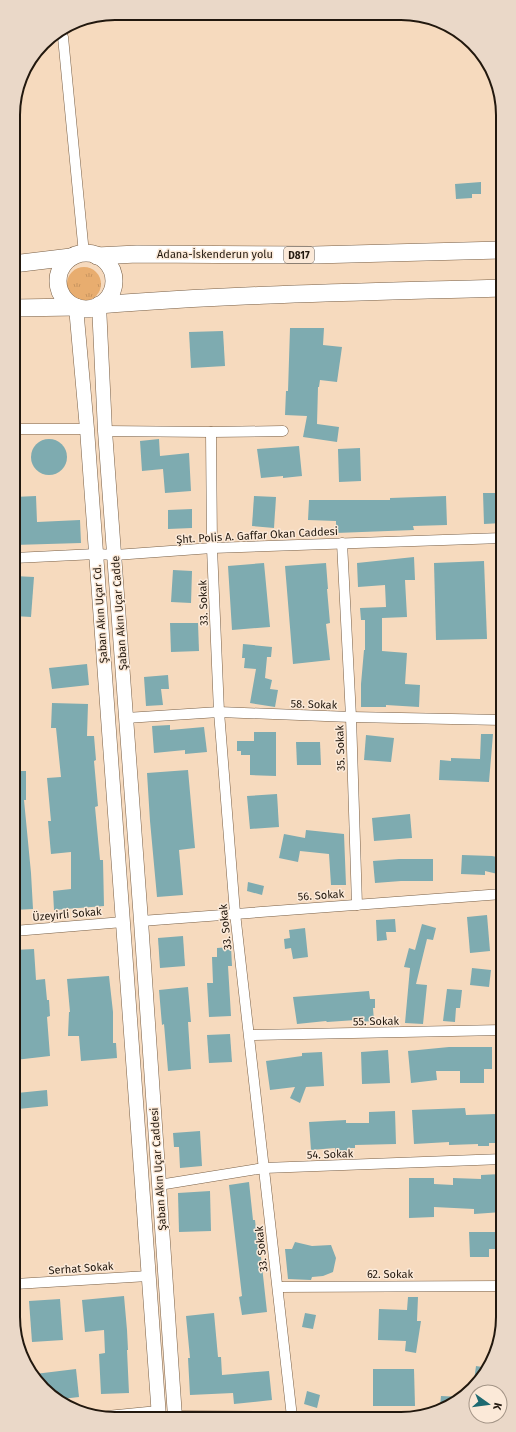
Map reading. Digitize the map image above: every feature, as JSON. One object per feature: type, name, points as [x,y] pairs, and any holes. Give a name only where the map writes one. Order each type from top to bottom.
[{"type":"highway","name":"Adana-İskenderun yolu","points":[[84,255],[314,255],[496,250]]},
{"type":"highway","name":"D817","points":[[20,263],[84,255]]},
{"type":"highway","points":[[20,308],[94,308],[109,297],[113,288],[114,279],[106,262],[84,255],[65,263],[60,270],[58,279],[62,296],[68,303],[76,307]]},
{"type":"highway","points":[[99,305],[319,293],[496,288]]},
{"type":"main road","name":"Şaban Akın Uçar Cadde","points":[[99,305],[105,431],[141,921]]},
{"type":"main road","name":"Şaban Akın Uçar Cd.","points":[[76,307],[87,429],[123,922]]},
{"type":"main road","points":[[123,922],[141,921]]},
{"type":"main road","name":"Şaban Akın Uçar Caddesi","points":[[141,921],[175,1412]]},
{"type":"main road","name":"Şaban Akın Uçar Caddesi","points":[[123,922],[158,1412]]},
{"type":"street","points":[[63,37],[84,255]]},
{"type":"street","points":[[20,429],[87,429]]},
{"type":"street","points":[[105,431],[283,431]]},
{"type":"street","name":"33. Sokak","points":[[211,432],[212,548],[219,712],[235,913],[292,1412]]},
{"type":"street","name":"Şht. Polis A. Gaffar Okan Caddesi","points":[[20,558],[96,554],[115,555],[212,548],[496,538]]},
{"type":"street","name":"35. Sokak","points":[[342,543],[351,718],[357,904]]},
{"type":"street","name":"58. Sokak","points":[[126,718],[219,712],[351,718],[496,720]]},
{"type":"street","name":"56. Sokak","points":[[141,921],[496,894]]},
{"type":"street","name":"Üzeyirli Sokak","points":[[20,931],[123,922]]},
{"type":"street","name":"55. Sokak","points":[[250,1035],[496,1030]]},
{"type":"street","name":"54. Sokak","points":[[159,1185],[264,1168],[496,1159]]},
{"type":"street","name":"Serhat Sokak","points":[[20,1284],[148,1276]]},
{"type":"street","name":"62. Sokak","points":[[278,1287],[496,1286]]},
{"type":"green space","points":[[87,267],[96,272],[100,277],[100,291],[96,296],[91,300],[81,301],[77,300],[68,291],[67,281],[68,277],[77,268]]},
{"type":"building","points":[[481,182],[481,194],[472,194],[472,198],[456,199],[455,184]]},
{"type":"building","points":[[290,328],[324,328],[323,345],[342,347],[337,382],[320,380],[318,387],[317,424],[339,427],[337,442],[303,437],[307,416],[285,415],[286,391],[288,391]]},
{"type":"building","points":[[223,331],[225,366],[191,368],[189,332]]},
{"type":"building","points":[[49,439],[62,444],[67,457],[62,470],[49,475],[36,470],[31,457],[36,444]]},
{"type":"building","points":[[159,439],[160,456],[189,453],[191,491],[165,493],[163,469],[142,471],[140,441]]},
{"type":"building","points":[[299,446],[302,476],[261,478],[257,449]]},
{"type":"building","points":[[360,448],[361,481],[339,482],[338,449]]},
{"type":"building","points":[[483,493],[496,493],[496,523],[484,524]]},
{"type":"building","points":[[36,496],[37,522],[80,520],[81,543],[20,545],[20,497]]},
{"type":"building","points":[[254,496],[276,497],[274,528],[252,526]]},
{"type":"building","points":[[446,496],[447,525],[413,526],[414,530],[336,533],[336,521],[308,520],[309,500],[390,500],[390,498]]},
{"type":"building","points":[[192,509],[192,528],[168,529],[168,510]]},
{"type":"building","points":[[414,557],[415,580],[405,580],[407,617],[382,618],[382,651],[407,653],[405,684],[420,685],[419,707],[386,705],[386,707],[361,707],[361,684],[365,650],[365,620],[361,620],[360,608],[386,607],[385,585],[358,587],[357,563]]},
{"type":"building","points":[[484,561],[487,639],[436,640],[434,563]]},
{"type":"building","points":[[264,563],[270,627],[232,630],[228,566]]},
{"type":"building","points":[[326,563],[330,623],[326,624],[330,660],[293,664],[285,566]]},
{"type":"building","points":[[173,570],[192,571],[191,603],[171,602]]},
{"type":"building","points":[[20,576],[34,577],[31,617],[20,616]]},
{"type":"building","points":[[170,623],[198,623],[199,651],[171,652]]},
{"type":"building","points":[[243,644],[272,647],[271,657],[267,657],[265,678],[272,680],[270,689],[278,690],[275,707],[250,703],[256,669],[244,668],[245,658],[242,658]]},
{"type":"building","points":[[87,664],[89,685],[52,689],[49,668]]},
{"type":"building","points":[[168,675],[169,689],[161,689],[163,705],[146,706],[144,677]]},
{"type":"building","points":[[52,703],[88,704],[87,736],[94,736],[96,760],[94,761],[98,806],[95,807],[100,860],[103,860],[104,906],[54,910],[53,891],[71,889],[71,852],[51,854],[48,821],[51,821],[47,778],[61,777],[56,728],[51,728]]},
{"type":"building","points":[[170,725],[170,730],[204,727],[207,752],[185,754],[185,750],[154,753],[152,726]]},
{"type":"building","points":[[254,732],[276,732],[276,776],[250,775],[250,755],[241,755],[241,751],[237,751],[237,741],[254,741]]},
{"type":"building","points":[[481,734],[493,734],[489,782],[439,780],[440,760],[451,761],[451,758],[480,759]]},
{"type":"building","points":[[366,735],[394,738],[391,762],[364,760]]},
{"type":"building","points":[[296,742],[320,742],[321,765],[297,765]]},
{"type":"building","points":[[188,770],[195,848],[179,850],[183,895],[157,897],[147,773]]},
{"type":"building","points":[[20,771],[26,771],[26,800],[24,800],[33,909],[20,910]]},
{"type":"building","points":[[277,794],[279,827],[250,829],[247,796]]},
{"type":"building","points":[[410,814],[412,838],[374,841],[372,818]]},
{"type":"building","points":[[306,830],[344,834],[346,885],[331,885],[329,854],[300,851],[298,862],[279,858],[284,834],[305,838]]},
{"type":"building","points":[[462,855],[496,857],[496,874],[485,871],[485,875],[461,874]]},
{"type":"building","points":[[433,859],[433,881],[375,883],[373,861]]},
{"type":"building","points":[[248,882],[264,886],[262,895],[247,891]]},
{"type":"building","points":[[487,915],[490,951],[470,953],[467,917]]},
{"type":"building","points":[[395,919],[396,932],[386,932],[387,940],[377,941],[376,920]]},
{"type":"building","points":[[422,924],[436,928],[433,940],[427,939],[416,984],[427,985],[423,1024],[405,1023],[410,968],[404,967],[409,948],[415,950]]},
{"type":"building","points":[[305,928],[308,957],[293,959],[291,948],[285,949],[284,939],[290,938],[289,930]]},
{"type":"building","points":[[183,936],[185,966],[160,968],[158,938]]},
{"type":"building","points":[[231,947],[232,966],[228,966],[231,1016],[209,1017],[207,983],[213,983],[212,957],[217,957],[217,948]]},
{"type":"building","points":[[34,949],[36,980],[45,979],[47,1000],[49,1000],[50,1016],[47,1017],[50,1056],[20,1059],[20,950]]},
{"type":"building","points":[[472,968],[491,970],[489,987],[470,985]]},
{"type":"building","points":[[109,976],[113,1012],[113,1043],[116,1043],[117,1058],[81,1061],[79,1036],[68,1036],[70,1012],[67,979]]},
{"type":"building","points":[[188,987],[191,1022],[188,1022],[191,1069],[168,1071],[164,1024],[162,1025],[159,990]]},
{"type":"building","points":[[447,989],[462,990],[460,1008],[456,1008],[455,1022],[443,1021]]},
{"type":"building","points":[[369,991],[370,999],[375,999],[375,1008],[373,1008],[374,1021],[326,1021],[297,1024],[293,997]]},
{"type":"building","points":[[230,1034],[232,1062],[209,1063],[207,1035]]},
{"type":"building","points":[[449,1047],[492,1047],[492,1069],[484,1069],[484,1083],[460,1083],[460,1071],[436,1071],[437,1080],[411,1083],[408,1051]]},
{"type":"building","points":[[388,1050],[390,1083],[362,1084],[361,1052]]},
{"type":"building","points":[[322,1052],[324,1086],[306,1087],[300,1103],[290,1098],[295,1087],[270,1090],[266,1061],[302,1056],[302,1053]]},
{"type":"building","points":[[47,1090],[48,1106],[20,1109],[20,1093]]},
{"type":"building","points":[[465,1108],[466,1115],[496,1114],[496,1143],[489,1143],[489,1146],[478,1146],[478,1144],[449,1145],[449,1142],[414,1144],[412,1110]]},
{"type":"building","points":[[395,1111],[396,1144],[355,1145],[355,1148],[351,1148],[351,1151],[335,1152],[335,1148],[311,1150],[309,1122],[346,1120],[346,1123],[369,1123],[369,1112]]},
{"type":"building","points":[[200,1131],[202,1166],[180,1168],[179,1147],[174,1147],[173,1133]]},
{"type":"building","points":[[496,1174],[496,1212],[474,1214],[474,1209],[434,1207],[434,1217],[409,1218],[409,1178],[434,1178],[434,1184],[453,1185],[453,1178],[481,1179],[481,1175]]},
{"type":"building","points":[[249,1182],[253,1220],[255,1220],[259,1257],[261,1257],[267,1312],[242,1315],[239,1297],[242,1296],[229,1185]]},
{"type":"building","points":[[210,1191],[211,1231],[179,1232],[178,1193]]},
{"type":"building","points":[[469,1232],[496,1232],[496,1249],[489,1249],[489,1257],[470,1257]]},
{"type":"building","points":[[295,1242],[312,1246],[331,1245],[336,1258],[333,1272],[323,1276],[312,1277],[311,1280],[288,1279],[285,1249],[292,1249]]},
{"type":"building","points":[[124,1296],[127,1330],[129,1393],[101,1394],[99,1354],[105,1353],[104,1330],[85,1332],[82,1300]]},
{"type":"building","points":[[408,1297],[418,1297],[417,1321],[421,1321],[416,1353],[405,1351],[406,1341],[378,1340],[379,1309],[407,1310]]},
{"type":"building","points":[[60,1299],[63,1340],[32,1342],[29,1301]]},
{"type":"building","points":[[214,1313],[218,1357],[221,1357],[222,1375],[269,1371],[272,1400],[234,1404],[233,1393],[190,1395],[188,1358],[190,1358],[186,1316]]},
{"type":"building","points":[[305,1313],[316,1315],[313,1329],[302,1327]]},
{"type":"building","points":[[476,1366],[482,1367],[475,1377]]},
{"type":"building","points":[[76,1369],[79,1397],[67,1398],[57,1392],[39,1374]]},
{"type":"building","points":[[373,1369],[414,1369],[415,1406],[373,1406]]},
{"type":"building","points":[[307,1391],[320,1395],[317,1408],[304,1404]]},
{"type":"building","points":[[441,1396],[453,1397],[443,1402],[440,1403]]}]
